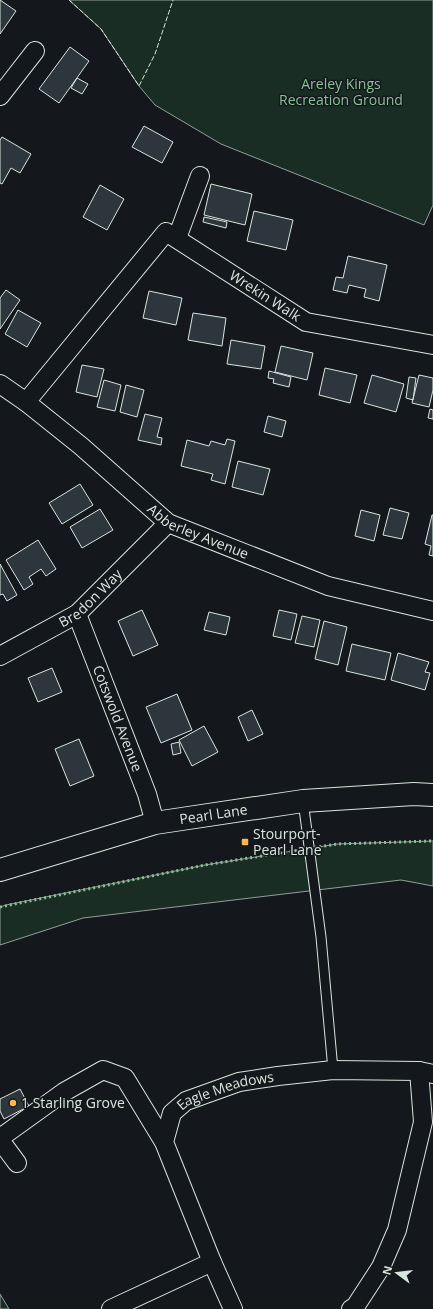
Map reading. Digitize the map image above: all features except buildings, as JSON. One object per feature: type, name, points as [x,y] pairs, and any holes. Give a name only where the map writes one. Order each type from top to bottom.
[{"type":"main road","name":"Pearl Lane","points":[[0,870],[155,823],[303,801],[414,794],[433,795]]},
{"type":"street","points":[[0,96],[35,51]]},
{"type":"street","points":[[26,402],[166,232],[176,238],[200,176]]},
{"type":"street","name":"Wrekin Walk","points":[[176,238],[306,322],[433,345]]},
{"type":"street","name":"Abberley Avenue","points":[[0,384],[26,402],[80,446],[168,523],[328,586],[433,611]]},
{"type":"street","name":"Bredon Way","points":[[0,656],[77,614],[168,523]]},
{"type":"street","name":"Cotswold Avenue","points":[[77,614],[147,794],[155,823]]},
{"type":"street","points":[[17,1163],[0,1139],[64,1092],[103,1070],[125,1078],[164,1142],[212,1262],[233,1309]]},
{"type":"street","name":"Eagle Meadows","points":[[164,1142],[172,1113],[186,1101],[239,1082],[333,1070],[426,1072]]},
{"type":"street","points":[[351,1309],[355,1307],[381,1267],[397,1230],[423,1122],[426,1072]]},
{"type":"street","points":[[111,1309],[212,1262]]},
{"type":"lane","points":[[303,801],[321,937],[333,1070]]},
{"type":"green space","name":"Areley Kings Recreation Ground","points":[[69,0],[433,0],[433,205],[424,225],[221,144],[155,105],[139,86],[101,29]]},
{"type":"green space","points":[[433,841],[433,886],[401,880],[83,918],[0,945],[0,907],[6,905],[205,865],[337,844]]},
{"type":"green space","points":[[0,1294],[9,1309],[0,1309]]},
{"type":"hedge","points":[[0,907],[205,865],[337,844],[433,841]]},
{"type":"fence","points":[[69,0],[101,29],[139,86],[155,54],[173,0]]},
{"type":"place","name":"Stourport- Pearl Lane","points":[[245,842]]},
{"type":"place","name":"1 Starling Grove","points":[[13,1103]]}]
